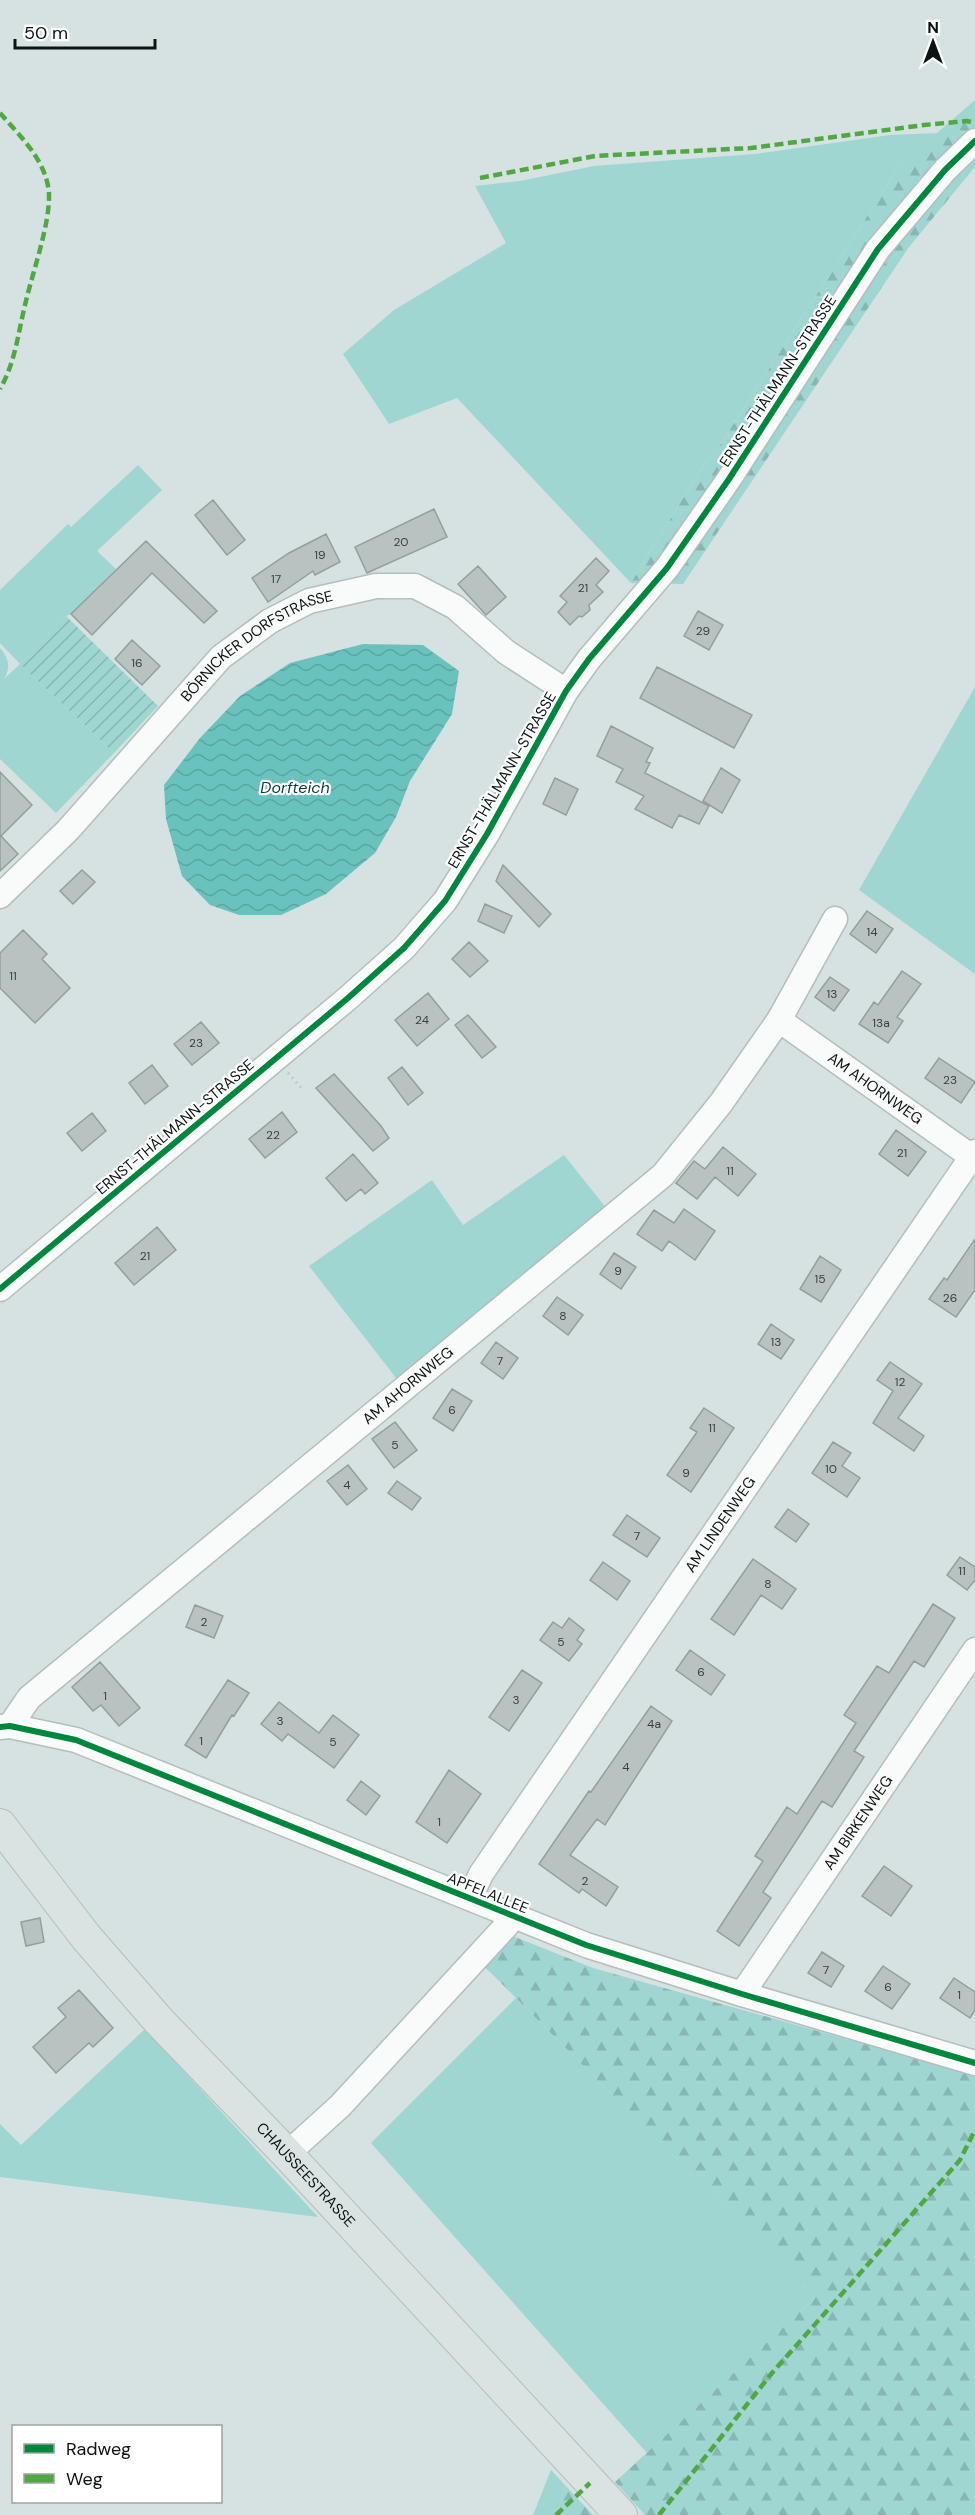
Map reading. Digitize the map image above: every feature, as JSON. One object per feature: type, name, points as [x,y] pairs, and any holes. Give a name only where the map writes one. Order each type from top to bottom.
[{"type":"main road","name":"CHAUSSEESTRASSE","points":[[0,1825],[86,1937],[167,2029],[287,2154],[621,2515]]},
{"type":"street","name":"ERNST-THÄLMANN-STRASSE","points":[[0,1289],[348,998],[404,948],[445,901],[487,834],[566,692],[589,659],[673,559],[736,469],[878,249],[938,178],[975,141]]},
{"type":"street","name":"BÖRNICKER DORFSTRASSE","points":[[0,896],[68,830],[221,657],[270,621],[309,601],[376,586],[415,586],[455,607],[506,652],[566,692]]},
{"type":"street","name":"AM AHORNWEG","points":[[5,1726],[29,1698],[663,1175],[721,1103],[779,1020],[835,919]]},
{"type":"street","name":"AM AHORNWEG","points":[[779,1020],[973,1155]]},
{"type":"street","name":"AM LINDENWEG","points":[[470,1898],[481,1874],[973,1155]]},
{"type":"street","name":"AM BIRKENWEG","points":[[742,1995],[975,1650]]},
{"type":"street","name":"APFELALLEE","points":[[5,1726],[76,1740],[586,1945],[742,1995],[975,2063]]},
{"type":"street","points":[[287,2154],[340,2106],[507,1925],[511,1915]]},
{"type":"path","points":[[285,1069],[304,1091]]},
{"type":"green space","points":[[975,100],[975,167],[909,247],[683,584],[631,583],[704,464],[720,445],[900,165]]},
{"type":"green space","points":[[938,133],[900,165],[720,445],[704,464],[631,583],[457,398],[389,424],[343,354],[394,310],[506,243],[475,186],[520,181],[594,166],[755,154],[890,135]]},
{"type":"green space","points":[[138,465],[162,490],[97,551],[116,569],[20,664],[0,643],[0,590],[68,524],[71,527]]},
{"type":"green space","points":[[66,616],[158,706],[114,753],[20,664]]},
{"type":"green space","points":[[0,648],[8,663],[8,671],[4,679],[20,664],[114,753],[56,813],[0,759]]},
{"type":"green space","points":[[975,687],[975,974],[859,890]]},
{"type":"green space","points":[[564,1155],[607,1209],[400,1383],[309,1266],[432,1180],[463,1225]]},
{"type":"green space","points":[[510,1935],[593,1968],[975,2075],[975,2515],[645,2515],[615,2482],[815,2298],[483,1965]]},
{"type":"green space","points":[[516,1998],[815,2298],[647,2453],[371,2143]]},
{"type":"green space","points":[[145,2029],[318,2217],[0,2177],[0,2124],[21,2145]]},
{"type":"green space","points":[[551,2470],[565,2485],[557,2515],[533,2515]]},
{"type":"green space","points":[[565,2485],[593,2515],[557,2515]]},
{"type":"water","name":"Dorfteich","points":[[363,644],[423,645],[459,671],[452,714],[410,781],[396,817],[375,853],[326,894],[281,915],[239,915],[210,905],[182,876],[166,819],[164,785],[200,738],[240,696],[290,663]]},
{"type":"building","points":[[213,500],[245,540],[227,555],[195,515]]},
{"type":"building","points":[[434,509],[447,537],[367,573],[355,547]]},
{"type":"building","points":[[326,534],[340,562],[315,575],[313,571],[268,602],[252,578],[289,553]]},
{"type":"building","points":[[146,541],[217,611],[204,623],[152,573],[92,635],[71,614]]},
{"type":"building","points":[[596,558],[609,571],[596,585],[603,592],[589,605],[590,610],[570,625],[558,612],[567,602],[560,596]]},
{"type":"building","points":[[478,566],[506,597],[486,615],[458,584]]},
{"type":"building","points":[[698,611],[723,625],[709,650],[684,636]]},
{"type":"building","points":[[132,640],[160,666],[142,685],[115,659]]},
{"type":"building","points":[[657,667],[752,715],[734,748],[640,698]]},
{"type":"building","points":[[611,726],[653,748],[646,762],[650,763],[645,773],[709,806],[699,824],[679,815],[672,828],[635,809],[644,796],[616,782],[623,769],[597,756]]},
{"type":"building","points":[[721,768],[740,780],[722,813],[703,801]]},
{"type":"building","points":[[0,772],[32,805],[1,836],[18,854],[0,871]]},
{"type":"building","points":[[555,778],[578,789],[566,815],[543,804]]},
{"type":"building","points":[[503,865],[551,914],[539,927],[496,881]]},
{"type":"building","points":[[82,870],[95,882],[73,904],[60,891]]},
{"type":"building","points":[[485,904],[512,916],[504,933],[478,921]]},
{"type":"building","points":[[867,911],[893,929],[876,953],[850,934]]},
{"type":"building","points":[[23,930],[47,954],[42,959],[70,988],[35,1023],[0,988],[0,953]]},
{"type":"building","points":[[469,942],[488,961],[470,977],[452,959]]},
{"type":"building","points":[[902,971],[921,984],[897,1017],[903,1021],[888,1043],[859,1024],[874,1002],[878,1005]]},
{"type":"building","points":[[830,977],[849,990],[834,1011],[815,997]]},
{"type":"building","points":[[428,993],[449,1019],[417,1046],[395,1020]]},
{"type":"building","points":[[468,1015],[496,1047],[482,1058],[455,1025]]},
{"type":"building","points":[[201,1022],[219,1043],[192,1065],[174,1044]]},
{"type":"building","points":[[939,1058],[975,1082],[961,1103],[925,1078]]},
{"type":"building","points":[[152,1065],[168,1086],[145,1104],[129,1083]]},
{"type":"building","points":[[402,1067],[423,1093],[408,1105],[388,1078]]},
{"type":"building","points":[[334,1074],[389,1138],[373,1151],[316,1088]]},
{"type":"building","points":[[282,1112],[297,1132],[265,1158],[249,1139]]},
{"type":"building","points":[[92,1113],[106,1131],[82,1151],[67,1133]]},
{"type":"building","points":[[896,1130],[926,1152],[908,1176],[879,1154]]},
{"type":"building","points":[[723,1147],[756,1174],[738,1196],[715,1177],[697,1199],[676,1183],[694,1161],[705,1169]]},
{"type":"building","points":[[353,1154],[378,1183],[365,1194],[361,1189],[346,1201],[326,1178]]},
{"type":"building","points":[[684,1209],[715,1231],[695,1260],[669,1241],[662,1251],[637,1234],[654,1210],[674,1223]]},
{"type":"building","points":[[157,1227],[176,1250],[134,1285],[115,1263]]},
{"type":"building","points":[[975,1239],[975,1290],[956,1317],[929,1299],[944,1278],[947,1280]]},
{"type":"building","points":[[614,1253],[636,1267],[621,1289],[600,1274]]},
{"type":"building","points":[[820,1256],[841,1270],[821,1302],[800,1289]]},
{"type":"building","points":[[557,1297],[583,1315],[568,1335],[543,1316]]},
{"type":"building","points":[[771,1324],[794,1340],[781,1359],[758,1344]]},
{"type":"building","points":[[496,1342],[518,1358],[503,1379],[481,1363]]},
{"type":"building","points":[[890,1362],[922,1384],[898,1418],[924,1436],[914,1451],[873,1423],[893,1391],[877,1380]]},
{"type":"building","points":[[452,1389],[472,1401],[453,1431],[433,1418]]},
{"type":"building","points":[[704,1408],[734,1428],[691,1492],[667,1475],[697,1432],[690,1428]]},
{"type":"building","points":[[395,1422],[417,1450],[394,1468],[372,1439]]},
{"type":"building","points":[[833,1442],[851,1453],[842,1466],[860,1478],[847,1497],[812,1473]]},
{"type":"building","points":[[348,1465],[367,1489],[347,1505],[327,1481]]},
{"type":"building","points":[[397,1481],[421,1498],[412,1510],[388,1493]]},
{"type":"building","points":[[788,1509],[809,1524],[796,1542],[775,1527]]},
{"type":"building","points":[[627,1515],[660,1538],[647,1557],[613,1535]]},
{"type":"building","points":[[960,1557],[975,1567],[975,1580],[967,1590],[947,1575]]},
{"type":"building","points":[[753,1559],[796,1589],[782,1609],[761,1595],[734,1635],[711,1619]]},
{"type":"building","points":[[603,1562],[630,1581],[617,1600],[590,1580]]},
{"type":"building","points":[[933,1604],[955,1618],[924,1667],[914,1661],[854,1751],[864,1757],[832,1807],[822,1801],[763,1892],[771,1898],[739,1946],[717,1931],[763,1861],[755,1856],[787,1807],[797,1814],[856,1723],[844,1715],[877,1666],[889,1673]]},
{"type":"building","points":[[195,1605],[223,1616],[214,1638],[186,1627]]},
{"type":"building","points":[[569,1618],[584,1630],[577,1640],[582,1644],[569,1661],[540,1640],[553,1622],[562,1628]]},
{"type":"building","points":[[690,1650],[725,1675],[711,1695],[676,1670]]},
{"type":"building","points":[[100,1662],[140,1708],[119,1726],[101,1705],[93,1711],[72,1687]]},
{"type":"building","points":[[522,1670],[542,1683],[509,1731],[489,1717]]},
{"type":"building","points":[[228,1680],[249,1693],[234,1716],[232,1715],[206,1758],[185,1745]]},
{"type":"building","points":[[279,1702],[319,1733],[333,1715],[359,1735],[334,1768],[288,1734],[282,1741],[261,1724]]},
{"type":"building","points":[[651,1706],[672,1721],[605,1825],[597,1819],[570,1855],[618,1887],[606,1906],[582,1889],[579,1893],[539,1864]]},
{"type":"building","points":[[449,1770],[481,1794],[447,1843],[416,1822]]},
{"type":"building","points":[[361,1781],[380,1796],[366,1815],[347,1800]]},
{"type":"building","points":[[884,1866],[912,1886],[891,1916],[862,1896]]},
{"type":"building","points":[[40,1918],[44,1942],[26,1946],[21,1922]]},
{"type":"building","points":[[822,1952],[844,1966],[831,1987],[808,1973]]},
{"type":"building","points":[[883,1966],[910,1984],[892,2009],[865,1991]]},
{"type":"building","points":[[954,1978],[975,1992],[975,2010],[970,2018],[940,1998]]},
{"type":"building","points":[[79,1990],[113,2028],[93,2047],[89,2043],[56,2073],[33,2047],[66,2017],[58,2008]]},
{"type":"marked path","points":[[0,113],[38,160],[49,194],[44,233],[16,346],[10,368],[0,389]]},
{"type":"marked path","points":[[480,178],[595,156],[751,148],[924,125],[967,121],[975,123]]},
{"type":"marked path","points":[[659,2515],[772,2373],[960,2160],[975,2130]]},
{"type":"marked path","points":[[556,2515],[590,2483]]},
{"type":"cycle path","points":[[0,1289],[348,998],[404,948],[445,901],[487,834],[566,691],[589,659],[667,568],[729,479],[878,249],[945,170],[975,141]]},
{"type":"cycle path","points":[[0,1727],[10,1726],[76,1740],[586,1945],[975,2063]]}]
